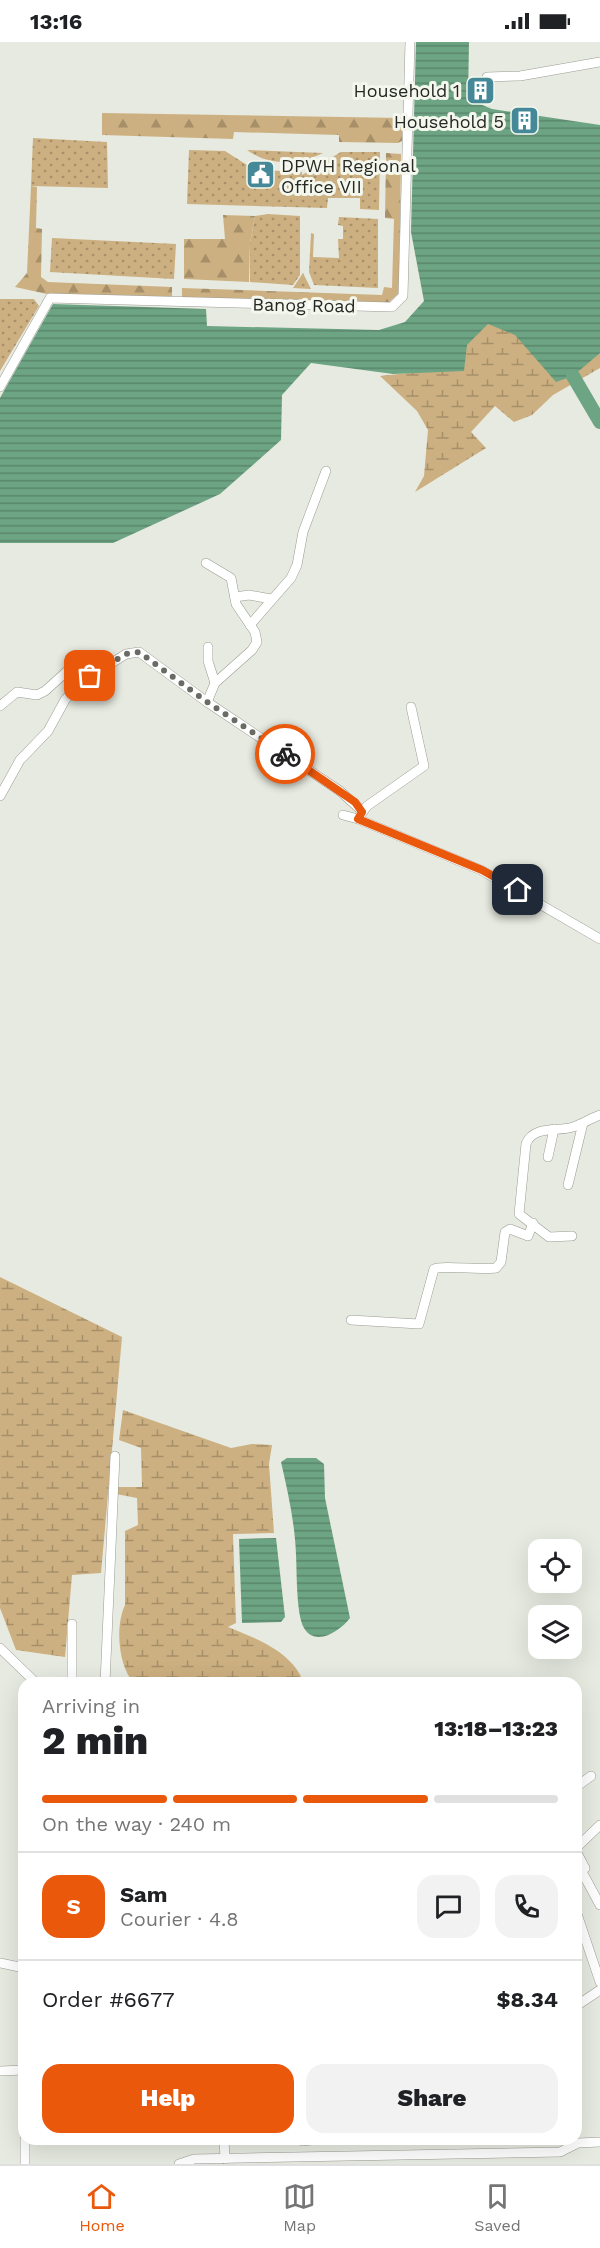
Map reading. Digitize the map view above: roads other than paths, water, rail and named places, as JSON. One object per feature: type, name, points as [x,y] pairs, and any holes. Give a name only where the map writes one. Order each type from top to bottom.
[{"type":"street","name":"Banog Road","points":[[0,387],[50,298],[392,307],[399,303],[403,296],[410,42]]},
{"type":"street","points":[[487,77],[520,76],[600,62]]},
{"type":"street","points":[[250,624],[271,599],[288,584],[297,565],[303,532],[326,471]]},
{"type":"street","points":[[206,563],[231,578],[239,610],[255,632],[256,642],[252,650],[215,683],[207,702]]},
{"type":"street","points":[[235,597],[249,595],[271,599]]},
{"type":"street","points":[[208,647],[208,661],[215,683]]},
{"type":"street","points":[[0,796],[20,759],[48,731],[65,700],[100,668],[126,654],[139,652],[207,702],[340,791],[360,815]]},
{"type":"street","points":[[0,706],[17,692],[38,695],[75,664],[100,668]]},
{"type":"street","points":[[360,815],[424,766],[411,707]]},
{"type":"street","points":[[343,815],[360,815],[482,870],[600,939]]},
{"type":"street","points":[[572,1236],[549,1237],[518,1212],[526,1144],[531,1136],[549,1128],[583,1123],[600,1115]]},
{"type":"street","points":[[568,1185],[583,1123]]},
{"type":"street","points":[[548,1157],[554,1129]]},
{"type":"street","points":[[351,1320],[419,1324],[434,1269],[439,1266],[468,1270],[496,1268],[501,1262],[505,1232],[510,1229],[528,1236],[533,1223]]},
{"type":"street","points":[[105,1677],[115,1456]]},
{"type":"street","points":[[72,1624],[72,1677]]},
{"type":"street","points":[[1,1652],[29,1677]]},
{"type":"street","points":[[582,1783],[591,1776]]},
{"type":"street","points":[[582,1844],[600,1825]]},
{"type":"street","points":[[582,1878],[600,1905]]},
{"type":"street","points":[[582,1929],[600,1982]]},
{"type":"street","points":[[0,1963],[18,1967]]},
{"type":"street","points":[[582,2002],[600,1990]]},
{"type":"street","points":[[0,2071],[18,2070]]},
{"type":"street","points":[[582,2143],[600,2142]]},
{"type":"street","points":[[25,2145],[25,2164]]},
{"type":"street","points":[[224,2145],[225,2159]]},
{"type":"street","points":[[318,2145],[318,2158]]},
{"type":"street","points":[[179,2164],[194,2159],[264,2161],[560,2152],[574,2145]]},
{"type":"waterway","points":[[573,376],[600,422]]},
{"type":"place","name":"Household 1","points":[[481,90]]},
{"type":"place","name":"Household 5","points":[[525,121]]},
{"type":"place","name":"DPWH Regional Office VII","points":[[260,175]]}]
